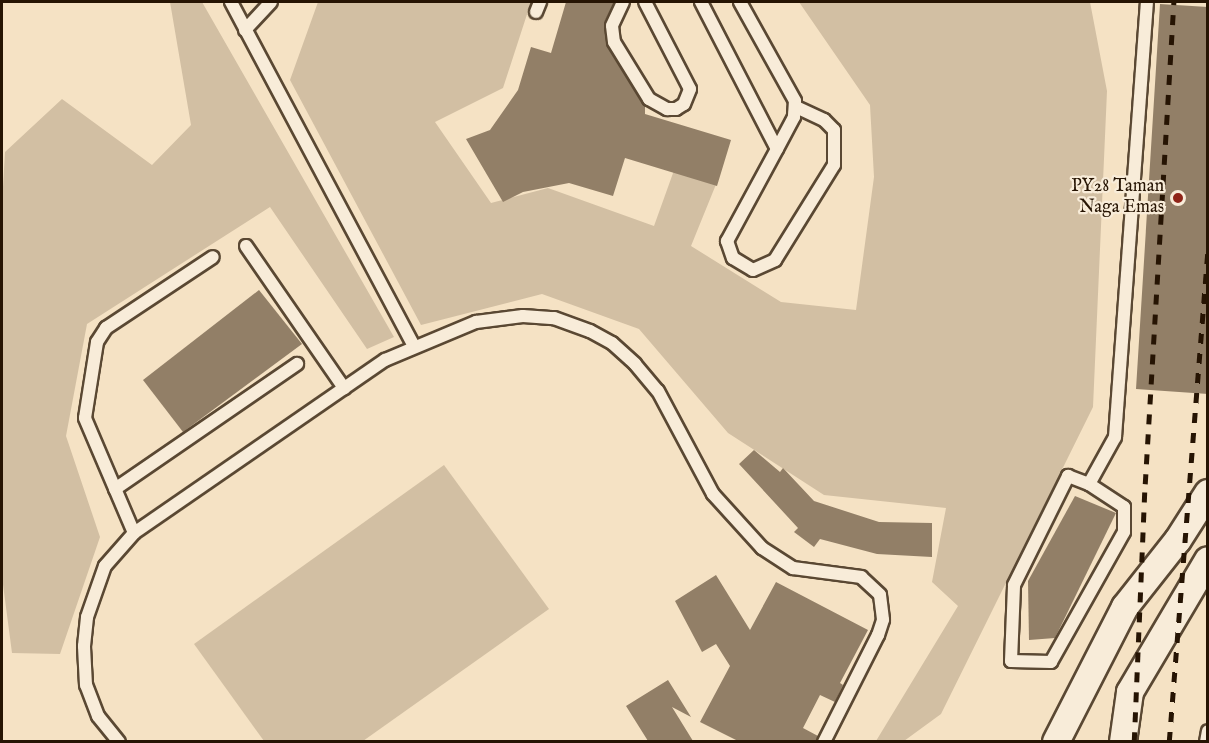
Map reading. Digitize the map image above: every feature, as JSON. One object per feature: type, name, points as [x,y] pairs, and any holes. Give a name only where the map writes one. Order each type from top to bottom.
[{"type":"street","points":[[1056,741],[1125,607],[1178,540],[1208,493]]},
{"type":"street","points":[[1124,741],[1130,692],[1208,560]]},
{"type":"street","points":[[1064,741],[1080,693]]},
{"type":"lane","points":[[231,2],[414,346]]},
{"type":"lane","points":[[245,30],[271,2]]},
{"type":"lane","points":[[623,2],[612,26],[614,42],[648,99],[657,106],[675,109],[684,104],[690,89],[645,2]]},
{"type":"lane","points":[[701,2],[777,149]]},
{"type":"lane","points":[[740,2],[796,107],[824,120],[834,130],[834,165],[775,260],[769,266],[753,270],[733,258],[727,241],[777,149],[796,107]]},
{"type":"lane","points":[[1089,484],[1115,437],[1147,2]]},
{"type":"lane","points":[[246,246],[344,388]]},
{"type":"lane","points":[[134,533],[85,418],[99,337],[213,257]]},
{"type":"lane","points":[[118,741],[98,716],[86,685],[84,646],[87,617],[105,566],[134,533],[344,388],[414,346],[476,322],[523,316],[554,318],[590,331],[620,350],[658,391],[713,494],[762,549],[793,568],[850,573],[873,585],[880,595],[883,620],[824,741]]},
{"type":"lane","points":[[115,489],[297,364]]},
{"type":"lane","points":[[1068,476],[1089,484],[1124,507],[1124,532],[1051,662],[1011,661],[1014,585],[1068,476]]},
{"type":"lane","points":[[1206,741],[1208,731]]},
{"type":"shaded area","points":[[170,2],[202,2],[394,337],[367,349],[270,207],[87,324],[66,436],[100,537],[60,654],[12,653],[2,577],[2,204],[5,152],[62,99],[152,165],[191,125]]},
{"type":"shaded area","points":[[318,2],[531,2],[503,88],[435,122],[491,203],[548,188],[654,226],[677,162],[719,177],[691,246],[781,302],[856,310],[874,177],[870,105],[799,2],[1090,2],[1107,91],[1093,407],[941,714],[904,741],[876,741],[958,606],[932,582],[946,508],[824,495],[728,433],[639,329],[542,294],[421,325],[290,80]]},
{"type":"shaded area","points":[[444,465],[549,609],[363,741],[264,741],[194,644]]},
{"type":"building","points":[[566,2],[614,2],[604,23],[606,43],[645,106],[645,114],[731,140],[717,186],[625,158],[613,196],[569,183],[523,192],[503,202],[466,139],[490,130],[518,90],[531,47],[551,53]]},
{"type":"building","name":"PY28 Taman Naga Emas","points":[[1160,4],[1208,7],[1208,394],[1136,389]]},
{"type":"building","points":[[259,290],[302,344],[183,432],[143,380]]},
{"type":"building","points":[[754,450],[780,472],[783,468],[814,501],[879,522],[932,523],[932,557],[877,554],[820,539],[814,547],[794,532],[798,528],[739,464]]},
{"type":"building","points":[[1075,496],[1116,513],[1055,638],[1029,640],[1028,581]]},
{"type":"building","points":[[716,575],[750,630],[776,582],[868,630],[840,683],[843,685],[835,702],[820,695],[803,728],[818,736],[816,741],[738,741],[700,722],[730,666],[716,644],[702,652],[675,601]]},
{"type":"building","points":[[668,680],[691,717],[672,707],[693,741],[648,741],[626,706]]},
{"type":"railway","points":[[1134,742],[1145,484],[1174,2]]},
{"type":"railway","points":[[1169,742],[1208,247]]},
{"type":"place","name":"PY28 Taman Naga Emas","points":[[1178,198]]}]
